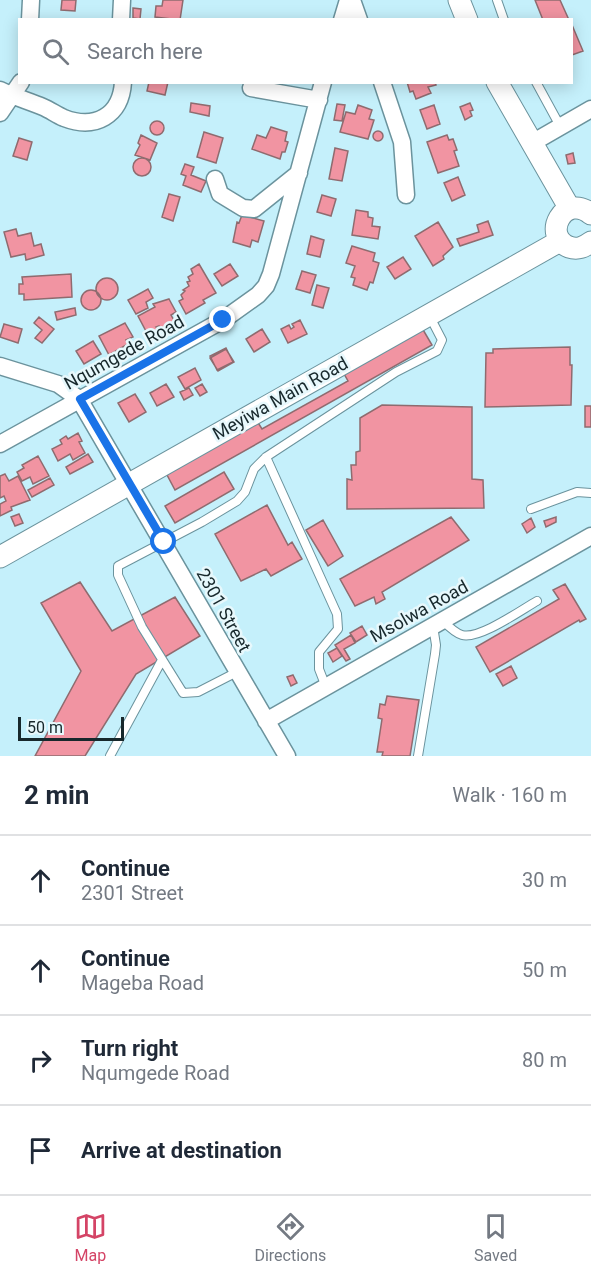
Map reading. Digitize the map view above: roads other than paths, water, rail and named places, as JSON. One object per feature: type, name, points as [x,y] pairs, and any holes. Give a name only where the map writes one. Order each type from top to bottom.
[{"type":"street","points":[[30,18],[31,0]]},
{"type":"street","points":[[122,0],[122,18]]},
{"type":"street","points":[[343,18],[350,0]]},
{"type":"street","points":[[350,0],[358,18]]},
{"type":"street","points":[[459,0],[466,18]]},
{"type":"street","points":[[0,113],[10,89],[65,118],[79,122],[94,122],[108,116],[117,107],[123,95],[123,84]]},
{"type":"street","name":"Nqumgede Road","points":[[0,444],[223,320],[258,295],[266,286],[271,274],[322,84]]},
{"type":"street","points":[[383,84],[402,142],[406,195]]},
{"type":"street","points":[[498,84],[570,209]]},
{"type":"street","points":[[251,88],[318,99]]},
{"type":"street","points":[[532,143],[591,109]]},
{"type":"street","points":[[215,179],[220,194],[243,208],[254,208],[299,173]]},
{"type":"street","points":[[591,214],[584,209],[570,209],[564,212],[557,222],[557,235],[565,245],[578,248],[591,242]]},
{"type":"street","name":"Meyiwa Main Road","points":[[0,556],[560,241]]},
{"type":"street","points":[[0,366],[58,384],[80,399]]},
{"type":"street","name":"2301 Street","points":[[80,399],[287,756]]},
{"type":"street","name":"Msolwa Road","points":[[266,721],[591,536]]},
{"type":"lane","points":[[496,0],[503,18]]},
{"type":"lane","points":[[537,84],[560,126]]},
{"type":"lane","points":[[237,672],[198,692],[184,694],[142,627],[117,570],[121,563],[237,501],[244,492],[254,469],[266,457],[396,372],[437,351],[441,340],[429,315]]},
{"type":"lane","points":[[266,457],[337,614],[338,629],[318,652],[319,669],[326,687]]},
{"type":"lane","points":[[531,508],[577,492],[591,493]]},
{"type":"lane","points":[[418,756],[438,623],[461,635],[468,636],[489,628],[537,601]]},
{"type":"lane","points":[[110,756],[162,660]]}]
